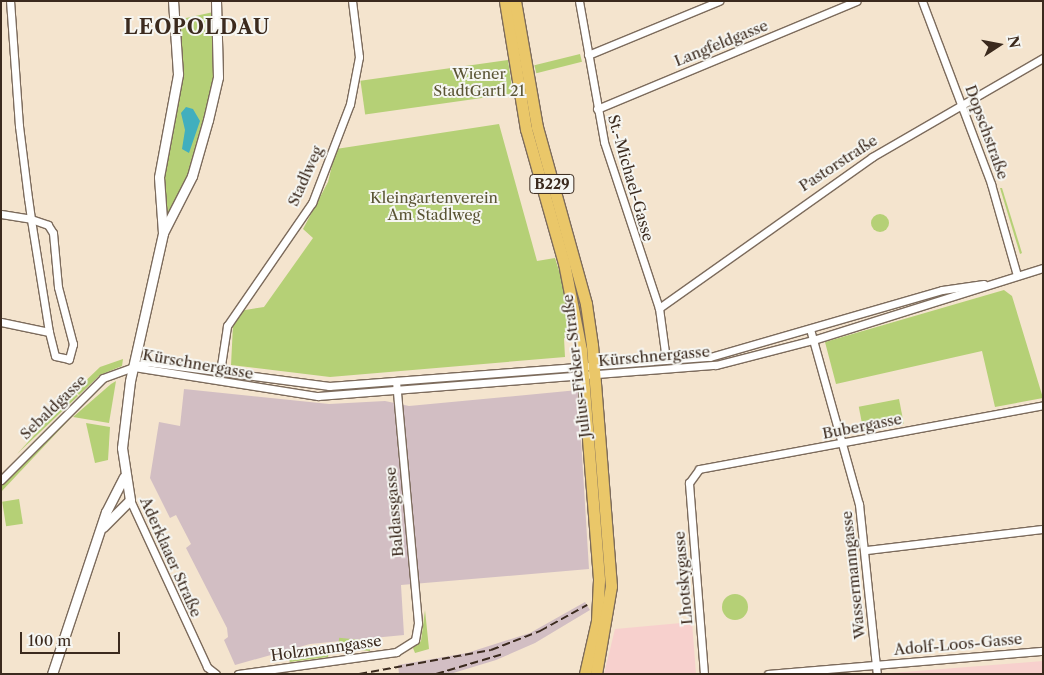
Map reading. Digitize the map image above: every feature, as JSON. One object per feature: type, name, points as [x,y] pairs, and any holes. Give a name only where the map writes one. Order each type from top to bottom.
[{"type":"main road","name":"Julius-Ficker-Straße","points":[[505,1],[526,129],[574,305],[589,371],[611,586],[596,674]]},
{"type":"main road","name":"Julius-Ficker-Straße","points":[[515,1],[540,143],[586,304],[599,580],[597,621],[585,674]]},
{"type":"street","points":[[1,214],[31,219],[48,226],[53,233],[58,287],[73,344],[69,358],[55,356],[49,332],[31,219],[10,1]]},
{"type":"street","points":[[163,233],[159,177],[178,74],[173,1]]},
{"type":"street","points":[[163,233],[192,176],[218,77],[216,1]]},
{"type":"street","name":"Stadlweg","points":[[220,372],[227,326],[312,202],[350,104],[359,57],[352,1]]},
{"type":"street","name":"St.-Michael-Gasse","points":[[579,1],[596,109],[659,308],[666,360]]},
{"type":"street","points":[[588,56],[719,1]]},
{"type":"street","name":"Langfeldgasse","points":[[596,109],[856,1]]},
{"type":"street","name":"Dopschstraße","points":[[922,1],[962,101],[1017,275]]},
{"type":"street","name":"Pastorstraße","points":[[659,308],[774,222],[962,101],[1043,58]]},
{"type":"street","name":"Aderklaaer Straße","points":[[163,233],[133,367],[123,429],[124,477],[129,499],[193,638],[207,667],[216,674]]},
{"type":"street","name":"Kürschnergasse","points":[[133,367],[147,362],[315,386],[716,365],[813,340],[984,284],[1043,268]]},
{"type":"street","name":"Kürschnergasse","points":[[133,367],[288,394],[348,396],[589,371],[738,351],[942,290],[984,284]]},
{"type":"street","points":[[1,322],[49,332]]},
{"type":"street","name":"Wassermanngasse","points":[[810,329],[843,444],[866,550],[877,674]]},
{"type":"street","name":"Sebaldgasse","points":[[1,480],[103,378],[133,367]]},
{"type":"street","name":"Baldassgasse","points":[[396,382],[418,623],[415,640]]},
{"type":"street","name":"Bubergasse","points":[[689,479],[699,469],[1043,406]]},
{"type":"street","points":[[52,674],[110,503],[124,477]]},
{"type":"street","name":"Lhotskygasse","points":[[689,479],[704,674]]},
{"type":"street","points":[[110,503],[129,499]]},
{"type":"street","points":[[103,527],[129,499]]},
{"type":"street","points":[[866,550],[1043,529]]},
{"type":"street","name":"Holzmanngasse","points":[[238,674],[396,652],[415,640]]},
{"type":"street","name":"Adolf-Loos-Gasse","points":[[768,674],[1043,651]]},
{"type":"shaded area","points":[[184,389],[329,404],[385,401],[409,406],[578,390],[589,569],[401,585],[404,635],[310,644],[235,665],[224,640],[228,637],[227,628],[186,548],[191,544],[176,515],[170,518],[150,478],[159,422],[180,426]]},
{"type":"shaded area","points":[[585,602],[590,610],[535,643],[496,660],[450,674],[399,674],[398,665],[467,653],[530,633]]},
{"type":"shaded area","points":[[692,622],[696,674],[604,674],[615,629]]},
{"type":"shaded area","points":[[1043,661],[1043,674],[891,674],[891,673]]},
{"type":"green space","points":[[218,11],[218,77],[192,176],[163,233],[159,177],[178,74],[177,20]]},
{"type":"green space","points":[[580,54],[582,62],[536,73],[534,65]]},
{"type":"green space","name":"Wiener StadtGartl 21","points":[[508,60],[513,94],[365,114],[360,81]]},
{"type":"green space","name":"Kleingartenverein Am Stadlweg","points":[[499,124],[537,261],[555,258],[561,277],[571,330],[571,340],[564,338],[565,357],[330,377],[231,365],[233,325],[239,311],[264,307],[313,238],[303,229],[328,182],[336,149]]},
{"type":"green space","points":[[1000,188],[1002,188],[1022,253],[1020,254]]},
{"type":"green space","points":[[876,214],[884,214],[889,219],[887,230],[876,232],[871,227],[871,219]]},
{"type":"green space","points":[[1004,290],[1012,296],[1043,398],[995,407],[982,351],[836,384],[825,342]]},
{"type":"green space","points":[[123,359],[122,366],[100,375],[79,395],[75,391],[100,367]]},
{"type":"green space","points":[[116,381],[109,423],[73,417],[111,384]]},
{"type":"green space","points":[[74,392],[78,396],[17,454],[60,407]]},
{"type":"green space","points":[[899,399],[904,424],[864,431],[859,407]]},
{"type":"green space","points":[[79,404],[82,406],[1,492],[1,483]]},
{"type":"green space","points":[[86,423],[110,427],[108,460],[95,463]]},
{"type":"green space","points":[[19,499],[23,524],[6,526],[2,502]]},
{"type":"green space","points":[[735,594],[744,598],[748,607],[744,616],[735,620],[726,616],[722,607],[726,598]]},
{"type":"green space","points":[[425,610],[429,649],[415,653],[413,648],[421,641]]},
{"type":"green space","points":[[339,638],[371,641],[370,651],[338,648]]},
{"type":"green space","points":[[330,644],[328,657],[290,662],[284,653]]},
{"type":"water","points":[[186,107],[193,109],[200,121],[189,153],[182,149],[185,130],[181,113]]},
{"type":"railway","points":[[359,674],[491,650],[540,631],[587,605]]},
{"type":"railway","points":[[436,674],[503,654]]},
{"type":"district","name":"LEOPOLDAU","points":[[197,27]]}]
